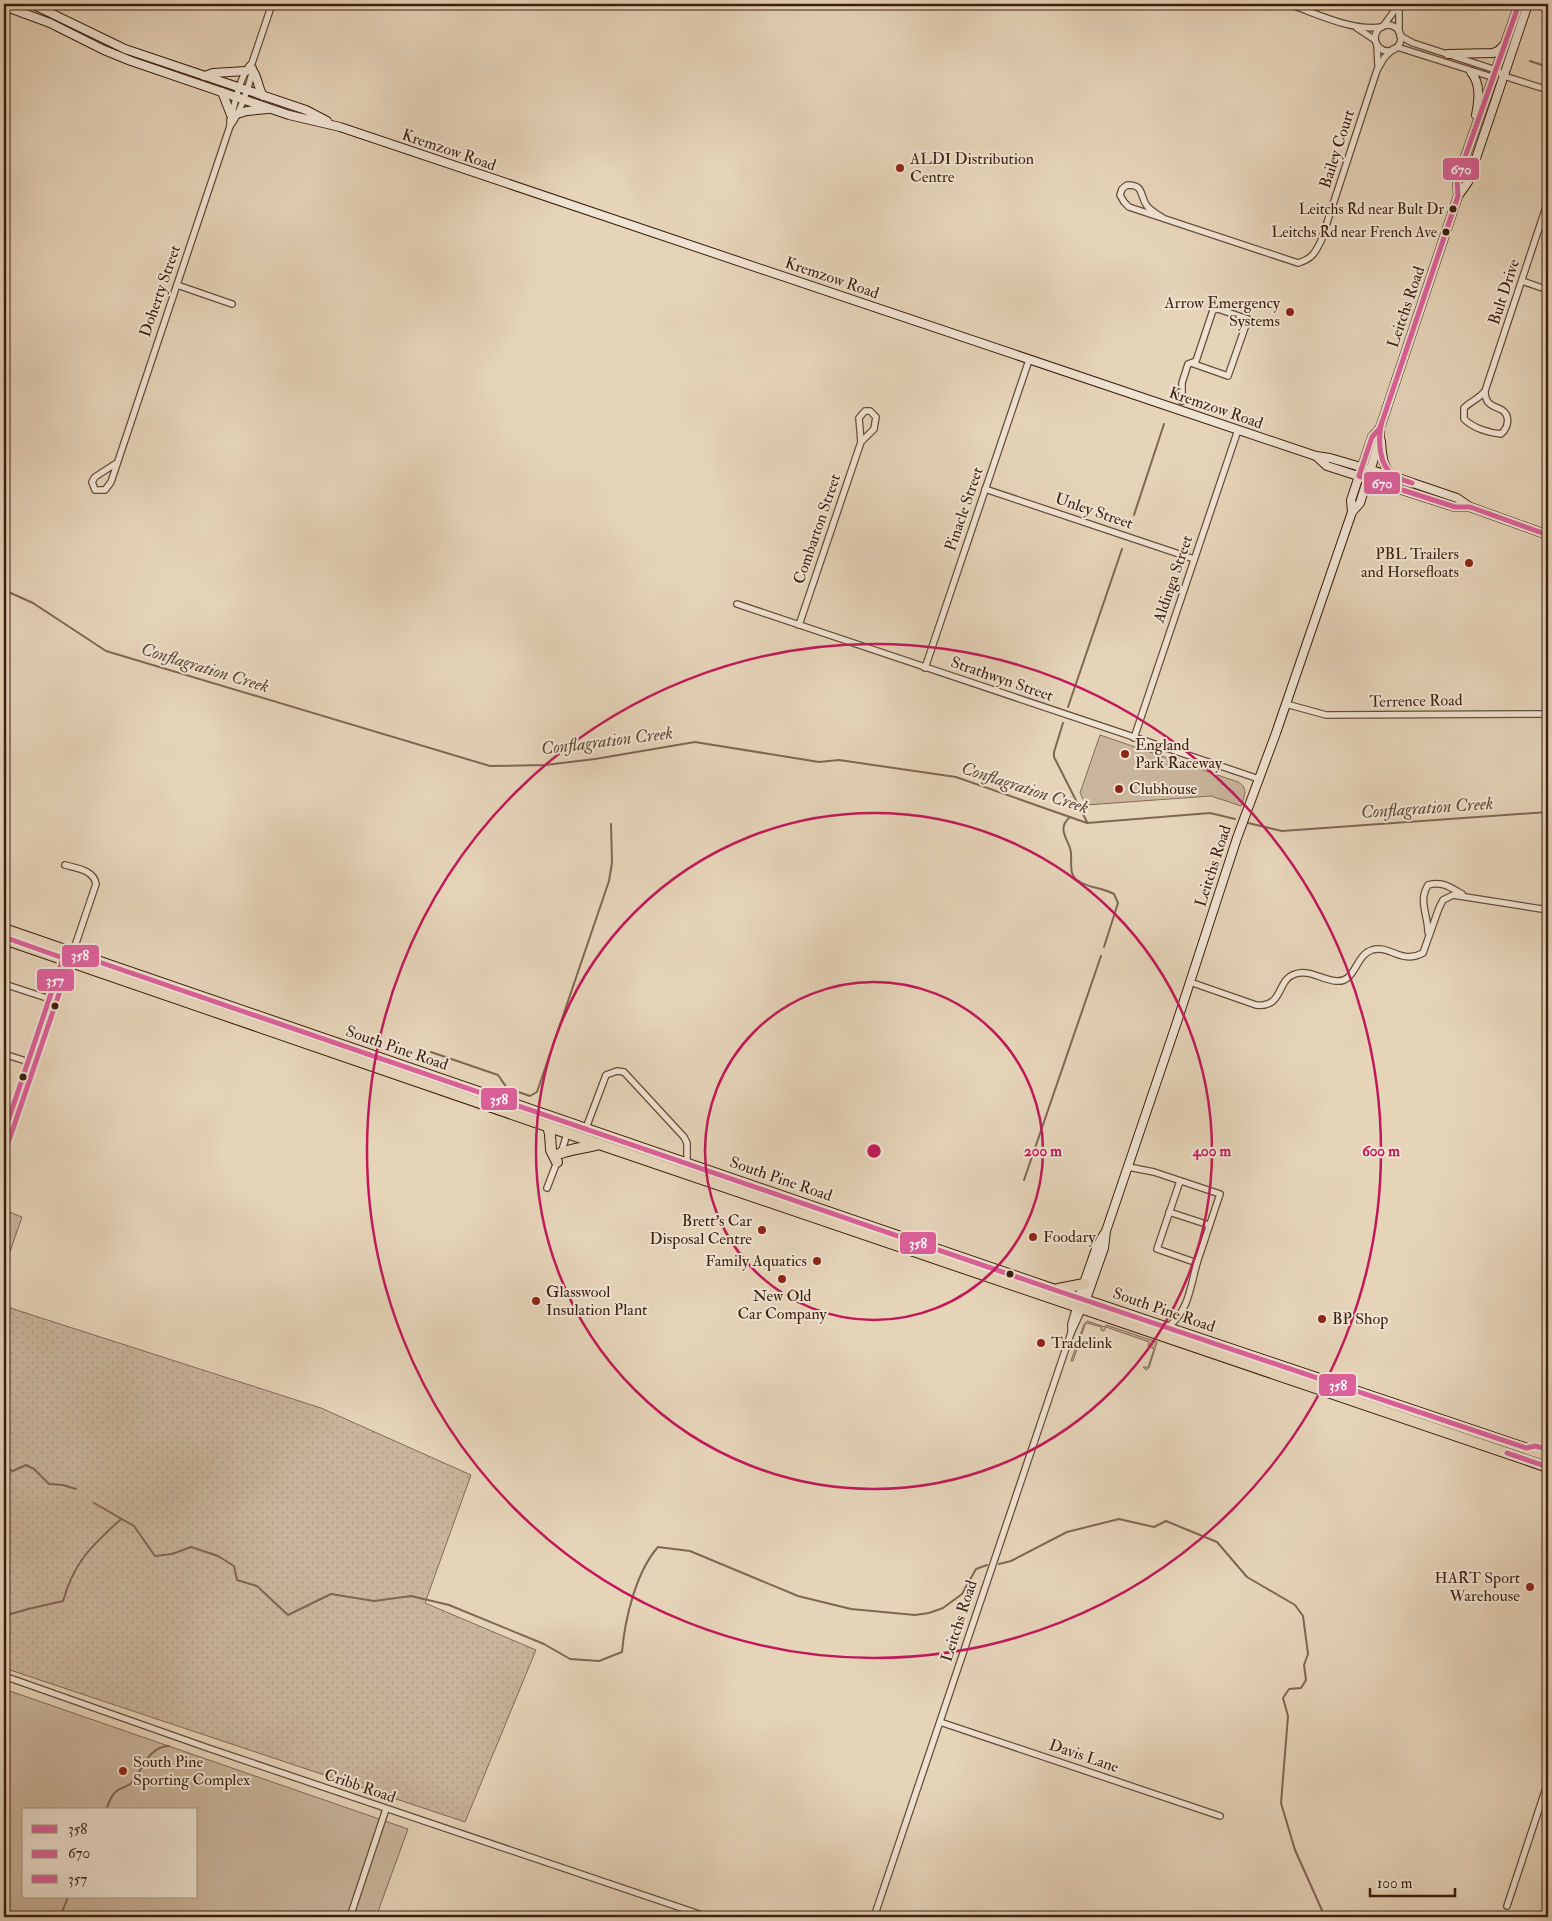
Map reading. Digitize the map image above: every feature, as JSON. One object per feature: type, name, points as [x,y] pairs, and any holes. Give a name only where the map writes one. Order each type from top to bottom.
[{"type":"highway","name":"South Pine Road","points":[[4,930],[71,957],[548,1126],[586,1128],[687,1163],[821,1215]]},
{"type":"highway","name":"South Pine Road","points":[[4,939],[71,957],[569,1128],[599,1144],[925,1250],[1548,1467]]},
{"type":"highway","points":[[548,1126],[551,1150],[559,1158],[575,1148],[588,1148],[599,1144]]},
{"type":"highway","name":"South Pine Road","points":[[925,1250],[1055,1290],[1081,1304],[1168,1328],[1548,1456]]},
{"type":"highway","points":[[1055,1290],[1084,1284]]},
{"type":"highway","points":[[1526,1448],[1535,1446],[1548,1449]]},
{"type":"street","name":"Kremzow Road","points":[[32,4],[126,48],[306,110],[340,127]]},
{"type":"street","name":"Doherty Street","points":[[116,464],[95,477],[92,482],[95,490],[102,491],[108,487],[114,473],[272,4]]},
{"type":"street","points":[[1288,4],[1356,27],[1370,29],[1394,26],[1400,34],[1413,43],[1496,70],[1504,76],[1548,90]]},
{"type":"street","points":[[1376,42],[1376,32],[1383,26],[1399,4]]},
{"type":"street","points":[[1395,48],[1400,34],[1399,4]]},
{"type":"street","name":"Leitchs Road","points":[[1458,196],[1457,180],[1519,4]]},
{"type":"street","name":"Leitchs Road","points":[[1081,1304],[1084,1284],[1097,1246],[1106,1231],[1128,1167],[1237,838],[1286,704],[1352,512],[1360,503],[1380,439],[1380,428],[1458,196],[1468,182],[1528,4]]},
{"type":"street","name":"Kremzow Road","points":[[4,6],[50,23],[104,50],[289,115],[340,127],[1316,456],[1330,458],[1395,477],[1457,498],[1470,507],[1548,535]]},
{"type":"street","points":[[1356,27],[1386,50],[1395,48],[1493,79],[1504,76]]},
{"type":"street","name":"Bailey Court","points":[[1163,218],[1151,211],[1146,205],[1140,189],[1135,185],[1127,185],[1122,189],[1120,195],[1129,207],[1298,263],[1309,260],[1316,252],[1321,240],[1377,70],[1379,56],[1376,42]]},
{"type":"street","points":[[1448,54],[1493,53],[1505,44]]},
{"type":"street","name":"Bailey Court","points":[[1377,70],[1384,58],[1395,48]]},
{"type":"street","points":[[205,76],[213,73],[250,68],[256,75],[263,96]]},
{"type":"street","points":[[1469,146],[1477,109],[1478,93],[1477,80],[1471,72]]},
{"type":"street","points":[[222,92],[234,115],[270,108]]},
{"type":"street","name":"Bult Drive","points":[[1485,391],[1548,201]]},
{"type":"street","points":[[1522,281],[1548,290]]},
{"type":"street","points":[[177,285],[232,304]]},
{"type":"street","points":[[1182,401],[1182,383],[1188,364],[1196,361],[1213,310],[1218,308],[1248,319],[1228,376],[1191,363]]},
{"type":"street","name":"Pinacle Street","points":[[926,668],[1029,360]]},
{"type":"street","points":[[1485,391],[1489,404],[1502,410],[1506,415],[1508,423],[1506,430],[1501,434],[1469,424],[1464,420],[1464,408],[1468,403],[1480,397],[1485,391]]},
{"type":"street","name":"Combarton Street","points":[[799,625],[861,442],[876,425],[876,417],[870,411],[865,411],[859,418],[861,442]]},
{"type":"street","name":"Leitchs Road","points":[[1352,512],[1351,500],[1372,437],[1380,428]]},
{"type":"street","name":"Aldinga Street","points":[[1134,738],[1238,430]]},
{"type":"street","points":[[1380,439],[1384,462],[1389,472],[1395,477]]},
{"type":"street","name":"Kremzow Road","points":[[1316,456],[1327,466],[1455,507],[1470,507]]},
{"type":"street","name":"Unley Street","points":[[986,490],[1194,559]]},
{"type":"street","name":"Strathwyn Street","points":[[737,604],[1258,780]]},
{"type":"street","name":"Terrence Road","points":[[1286,704],[1320,715],[1333,716],[1548,714]]},
{"type":"street","points":[[4,1155],[96,881],[89,873],[65,865]]},
{"type":"street","points":[[1428,937],[1428,924],[1422,902],[1428,885],[1444,884],[1465,895]]},
{"type":"street","points":[[1190,982],[1262,1006],[1273,1001],[1288,978],[1295,974],[1308,973],[1337,981],[1348,978],[1354,972],[1364,954],[1370,950],[1376,949],[1408,958],[1416,958],[1423,953],[1443,900],[1453,894],[1548,910]]},
{"type":"street","points":[[1422,902],[1428,909],[1434,910],[1439,908]]},
{"type":"street","points":[[4,984],[56,1002]]},
{"type":"street","points":[[4,1054],[35,1064]]},
{"type":"street","points":[[586,1128],[606,1076],[617,1071],[624,1072],[684,1137],[687,1143],[687,1163]]},
{"type":"street","points":[[4,1128],[12,1130]]},
{"type":"street","points":[[547,1188],[569,1128]]},
{"type":"street","points":[[1128,1167],[1154,1172],[1220,1194],[1197,1263],[1184,1310],[1168,1328]]},
{"type":"street","points":[[1180,1181],[1157,1249],[1197,1263]]},
{"type":"street","points":[[1169,1212],[1210,1225]]},
{"type":"street","name":"Leitchs Road","points":[[874,1917],[1071,1333],[1104,1248],[1106,1231]]},
{"type":"street","name":"Cribb Road","points":[[4,1676],[386,1809],[708,1917]]},
{"type":"street","name":"Davis Lane","points":[[940,1722],[1220,1816]]},
{"type":"street","points":[[1507,1906],[1548,1782]]},
{"type":"street","points":[[350,1917],[386,1809]]},
{"type":"green space","name":"England Park Raceway","points":[[1100,735],[1238,782],[1245,790],[1241,806],[1211,796],[1086,805],[1080,793]]},
{"type":"green space","points":[[4,1210],[22,1217],[4,1269]]},
{"type":"green space","points":[[4,1306],[321,1408],[471,1475],[425,1603],[536,1650],[465,1822],[4,1668]]},
{"type":"green space","points":[[1087,1321],[1105,1327],[1106,1325],[1157,1342],[1149,1368],[1146,1370],[1143,1367],[1148,1367],[1154,1349],[1148,1346],[1149,1342],[1106,1327],[1104,1331],[1101,1330],[1101,1327],[1087,1323],[1073,1361],[1071,1361],[1084,1324]]},
{"type":"green space","name":"South Pine Sporting Complex","points":[[4,1689],[408,1829],[376,1917],[4,1917]]},
{"type":"waterway","points":[[1530,61],[1548,67]]},
{"type":"waterway","points":[[1134,515],[1164,424]]},
{"type":"waterway","points":[[1068,707],[1122,549]]},
{"type":"waterway","name":"Conflagration Creek","points":[[4,590],[33,603],[106,651],[490,766],[545,765],[595,759],[695,742],[819,762],[839,760],[956,777],[1087,823],[1210,813],[1235,819]]},
{"type":"waterway","points":[[1063,723],[1054,757],[1087,822]]},
{"type":"waterway","name":"Conflagration Creek","points":[[1248,823],[1282,831],[1548,812]]},
{"type":"waterway","points":[[1070,817],[1063,831],[1070,848],[1072,873],[1076,879],[1084,884],[1114,894],[1118,903],[1104,947]]},
{"type":"waterway","points":[[431,1052],[498,1075],[507,1088],[530,1096],[537,1092],[609,881],[612,863],[611,824]]},
{"type":"waterway","points":[[1024,1180],[1101,956]]},
{"type":"waterway","points":[[4,1468],[13,1471],[26,1465],[34,1469],[49,1484],[63,1485],[76,1489]]},
{"type":"waterway","points":[[94,1503],[134,1526],[155,1556],[172,1554],[191,1547],[218,1556],[234,1566],[237,1580],[257,1586],[288,1615],[331,1594],[374,1601],[411,1596],[449,1605],[544,1644],[570,1659],[599,1661],[622,1652],[633,1596],[650,1557],[658,1547],[690,1551],[798,1596],[851,1609],[915,1615],[943,1608],[962,1594],[976,1569],[987,1565]]},
{"type":"waterway","points":[[4,1616],[63,1601],[73,1575],[85,1555],[121,1519]]},
{"type":"waterway","points":[[999,1564],[1011,1561],[1067,1532],[1119,1519],[1154,1527],[1166,1521],[1217,1542],[1247,1577],[1295,1605],[1303,1616],[1308,1654],[1304,1665],[1306,1680],[1301,1688],[1289,1689],[1283,1698],[1288,1716],[1281,1803],[1295,1850],[1325,1917]]},
{"type":"waterway","points":[[107,1808],[114,1794],[130,1784],[151,1754],[162,1747],[169,1746]]},
{"type":"waterway","points":[[60,1917],[68,1898]]},
{"type":"transit line","name":"670","points":[[1519,4],[1457,180],[1458,196],[1380,428],[1372,437],[1359,476],[1455,507],[1470,507],[1548,535]]},
{"type":"transit line","name":"670","points":[[1381,425],[1380,445],[1382,459],[1388,471],[1402,480],[1412,483]]},
{"type":"transit line","name":"357","points":[[4,937],[63,958],[4,1133]]},
{"type":"transit line","name":"358","points":[[4,1155],[73,953],[1055,1290],[1526,1448],[1535,1446],[1548,1449]]},
{"type":"transit line","name":"358","points":[[1507,1453],[1548,1467]]},
{"type":"place","name":"ALDI Distribution Centre","points":[[900,168]]},
{"type":"place","name":"Leitchs Rd near Bult Dr","points":[[1453,209]]},
{"type":"place","name":"Leitchs Rd near French Ave","points":[[1446,232]]},
{"type":"place","name":"Arrow Emergency Systems","points":[[1290,312]]},
{"type":"place","name":"PBL Trailers and Horsefloats","points":[[1469,563]]},
{"type":"place","name":"England Park Raceway","points":[[1125,754]]},
{"type":"place","name":"Clubhouse","points":[[1119,789]]},
{"type":"place","name":"Brett's Car Disposal Centre","points":[[762,1230]]},
{"type":"place","name":"Foodary","points":[[1033,1237]]},
{"type":"place","name":"Family Aquatics","points":[[817,1261]]},
{"type":"place","name":"New Old Car Company","points":[[782,1279]]},
{"type":"place","name":"Glasswool Insulation Plant","points":[[536,1301]]},
{"type":"place","name":"BP Shop","points":[[1322,1319]]},
{"type":"place","name":"Tradelink","points":[[1041,1343]]},
{"type":"place","name":"HART Sport Warehouse","points":[[1530,1587]]},
{"type":"place","name":"South Pine Sporting Complex","points":[[123,1771]]}]
